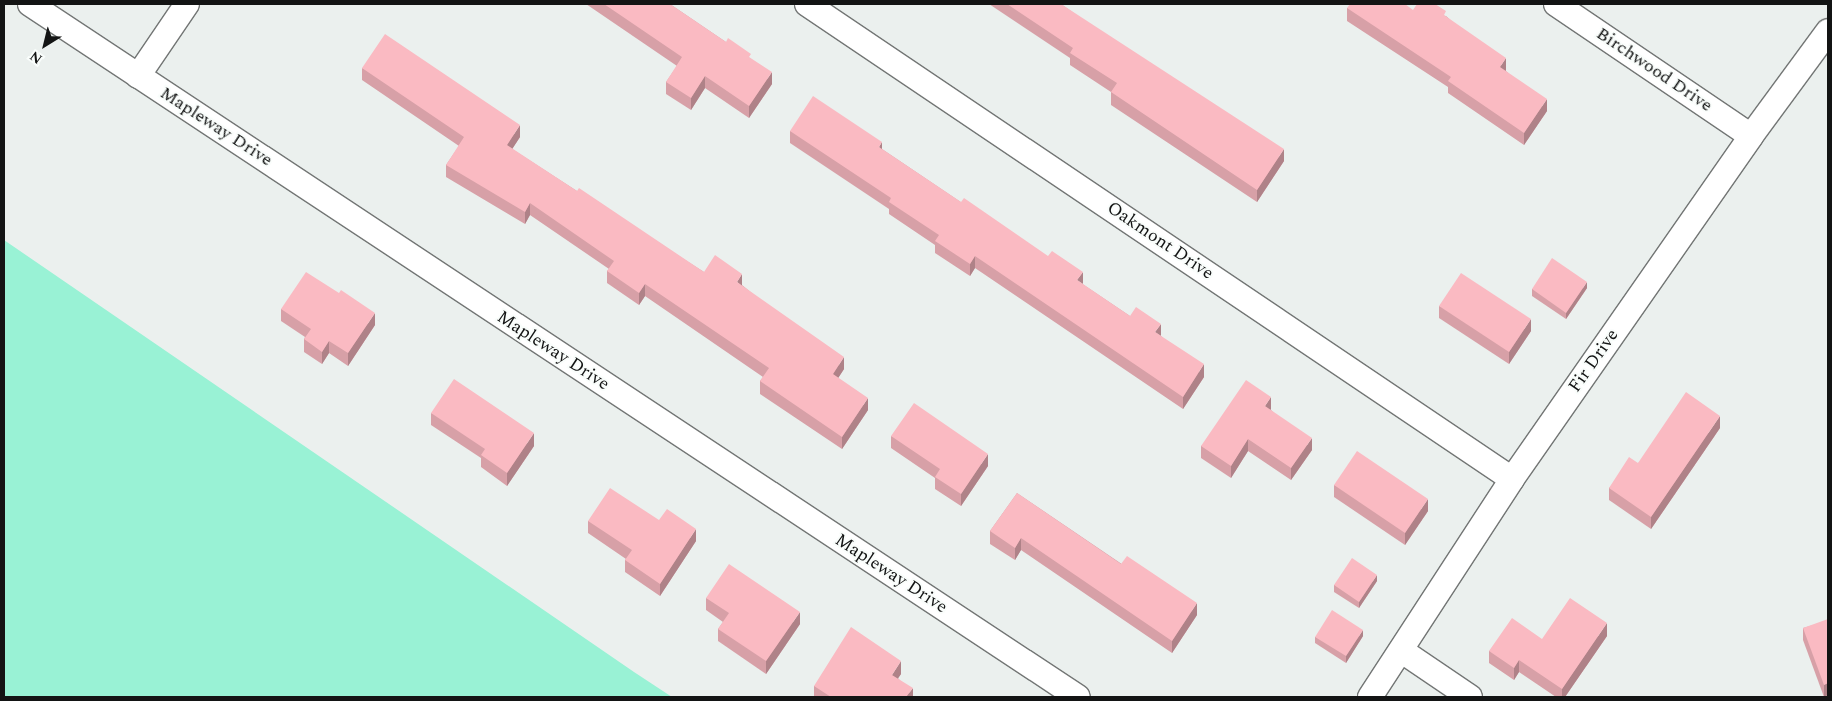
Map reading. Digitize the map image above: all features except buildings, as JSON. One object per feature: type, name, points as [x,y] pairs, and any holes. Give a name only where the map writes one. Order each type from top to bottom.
[{"type":"street","name":"Mapleway Drive","points":[[30,4],[1078,697]]},
{"type":"street","points":[[138,76],[187,4]]},
{"type":"street","name":"Oakmont Drive","points":[[807,4],[1512,479]]},
{"type":"street","name":"Birchwood Drive","points":[[1556,4],[1750,136]]},
{"type":"street","name":"Fir Drive","points":[[1370,697],[1402,651],[1512,479],[1750,136],[1828,32]]},
{"type":"street","points":[[1402,651],[1470,697]]},
{"type":"green space","points":[[4,240],[634,672],[672,697],[4,697]]}]
